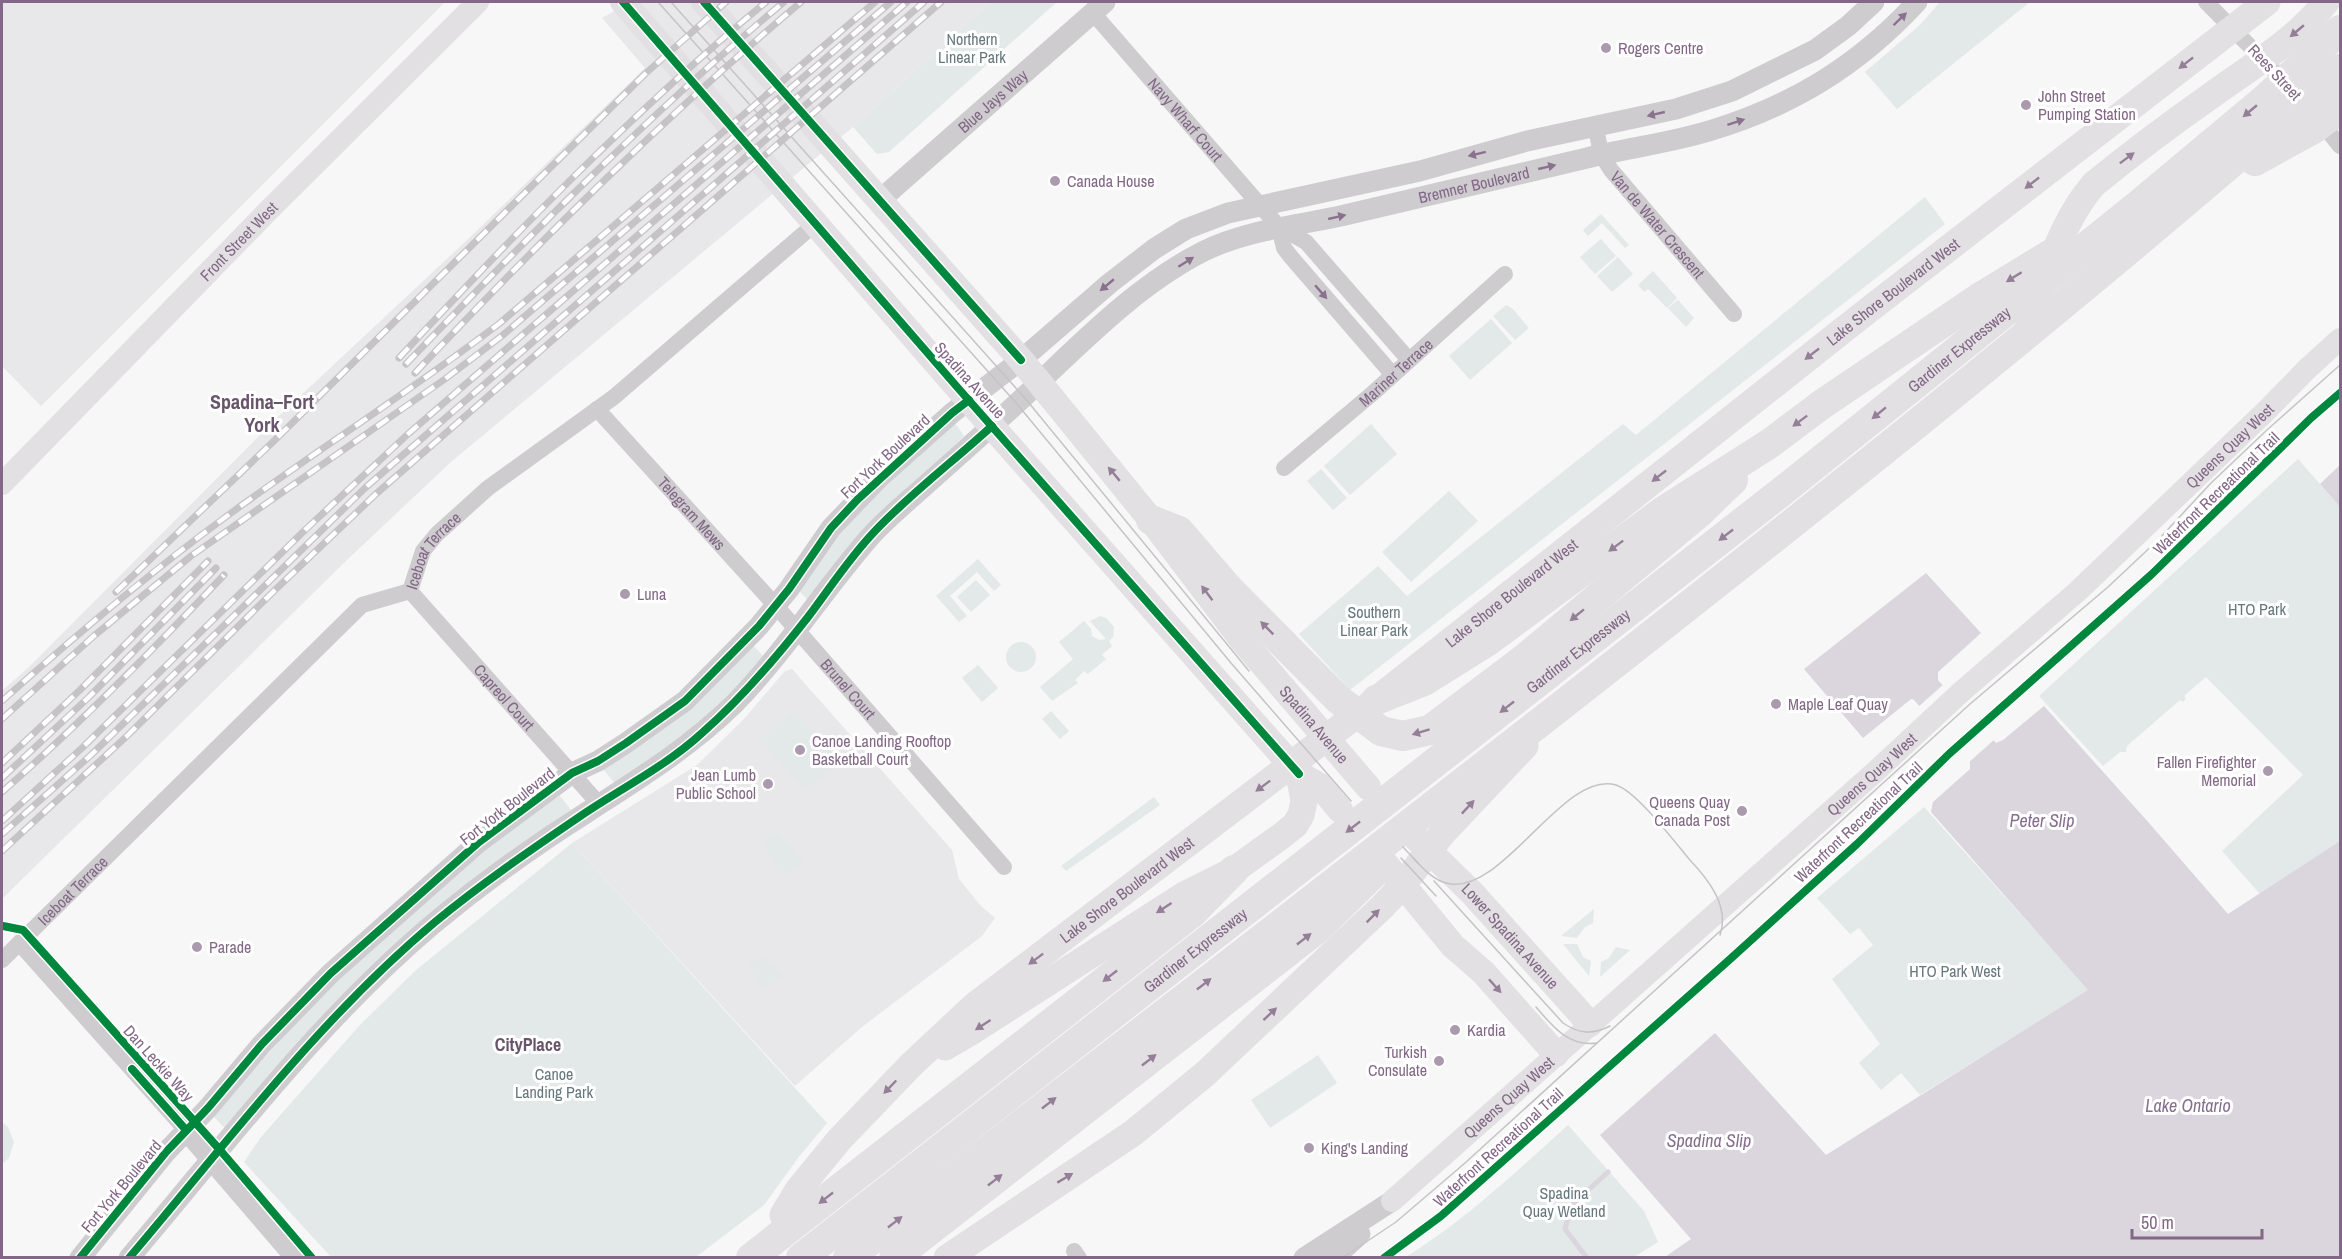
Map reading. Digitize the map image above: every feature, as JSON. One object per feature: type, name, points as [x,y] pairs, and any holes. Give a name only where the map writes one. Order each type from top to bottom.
[{"type":"highway","name":"Lake Shore Boulevard West","points":[[783,1215],[798,1190],[839,1140],[910,1066],[974,1006],[1376,700],[1875,305],[2267,2]]},
{"type":"highway","points":[[2028,319],[2068,221],[2083,196],[2094,184],[2264,58],[2314,17],[2326,2]]},
{"type":"highway","name":"Gardiner Expressway","points":[[801,1257],[1785,489],[2137,206],[2265,99],[2340,30]]},
{"type":"highway","name":"Gardiner Expressway","points":[[848,1257],[1301,909],[1805,515],[2207,186],[2340,69]]},
{"type":"highway","points":[[2207,186],[2315,128],[2340,91]]},
{"type":"highway","points":[[947,1257],[1058,1182],[1099,1158],[1205,1074],[1343,945],[1402,886],[1423,844],[1441,835],[1617,647],[1798,505],[2028,319],[2187,216],[2327,111]]},
{"type":"highway","points":[[1376,700],[1424,681],[1488,641],[1662,512],[1769,444],[1821,405],[1982,296],[2137,206]]},
{"type":"highway","points":[[1151,520],[1179,531],[1228,588],[1339,700],[1381,731],[1395,735],[1411,735],[1430,730],[1524,659],[1699,513],[1769,444]]},
{"type":"highway","points":[[751,1257],[1192,912],[1234,870],[1295,825],[1301,815],[1304,801],[1299,774]]},
{"type":"highway","points":[[894,1257],[1317,929],[1384,862]]},
{"type":"highway","points":[[910,1066],[974,1030],[1184,895],[1234,870]]},
{"type":"main road","name":"Front Street West","points":[[2,484],[268,212],[478,2]]},
{"type":"main road","name":"Spadina Avenue","points":[[704,2],[1021,360],[1151,520],[1242,640],[1368,788]]},
{"type":"main road","name":"Spadina Avenue","points":[[624,3],[969,400],[1299,774],[1320,786],[1340,810]]},
{"type":"main road","name":"Queens Quay West","points":[[1392,1201],[1960,693],[2078,591],[2340,339]]},
{"type":"main road","name":"Lower Spadina Avenue","points":[[1423,844],[1473,894],[1590,1024]]},
{"type":"main road","points":[[1384,862],[1453,945],[1483,972],[1556,1054]]},
{"type":"street","name":"Bremner Boulevard","points":[[1021,360],[1110,283],[1154,249],[1186,229],[1208,219],[1259,205],[1420,171],[1527,141],[1676,109],[1732,91],[1815,50],[1848,26],[1874,2]]},
{"type":"street","name":"Bremner Boulevard","points":[[992,426],[1137,295],[1204,252],[1244,234],[1324,220],[1601,154],[1703,133],[1754,117],[1793,99],[1833,76],[1869,48],[1917,2]]},
{"type":"street","name":"Rees Street","points":[[2206,2],[2264,58],[2327,111],[2340,146]]},
{"type":"street","name":"Blue Jays Way","points":[[880,200],[1099,7]]},
{"type":"street","name":"Navy Wharf Court","points":[[1099,7],[1259,205],[1279,227],[1306,242],[1409,360]]},
{"type":"street","name":"Van de Water Crescent","points":[[1596,128],[1601,154],[1611,170],[1734,314]]},
{"type":"street","name":"Iceboat Terrace","points":[[2,960],[362,605],[410,591],[422,554],[437,534],[488,488],[597,409],[717,310],[816,224]]},
{"type":"street","name":"Navy Wharf Court","points":[[1279,227],[1284,248],[1393,375]]},
{"type":"street","name":"Mariner Terrace","points":[[1284,468],[1393,375],[1505,274]]},
{"type":"street","name":"Fort York Boulevard","points":[[129,1257],[308,1046],[384,968],[435,922],[490,879],[660,765],[700,735],[736,701],[787,618],[831,528],[858,499],[927,435],[1021,360]]},
{"type":"street","name":"Telegram Mews","points":[[597,409],[787,618]]},
{"type":"street","name":"Fort York Boulevard","points":[[80,1257],[166,1152],[262,1044],[331,973],[479,842],[572,773],[598,761],[685,701],[724,663],[787,618],[852,558],[876,530],[992,426]]},
{"type":"street","name":"Capreol Court","points":[[410,591],[600,804]]},
{"type":"street","name":"Brunel Court","points":[[787,618],[1004,867]]},
{"type":"street","name":"Dan Leckie Way","points":[[20,944],[296,1257]]},
{"type":"street","name":"Queens Quay West","points":[[1304,1257],[1392,1201]]},
{"type":"street","name":"Queens Quay West","points":[[1334,1257],[1377,1218],[1392,1201]]},
{"type":"shaded area","points":[[2,2],[445,2],[41,406],[2,366]]},
{"type":"shaded area","points":[[631,2],[991,2],[853,127],[451,462],[349,558],[2,899],[2,691],[29,667],[283,412],[465,242],[645,68],[602,18]]},
{"type":"shaded area","points":[[792,669],[952,850],[959,879],[980,905],[995,918],[982,936],[862,1027],[795,1086],[572,843],[697,765],[743,720],[785,671]]},
{"type":"green space","name":"Northern Linear Park","points":[[991,2],[1057,2],[889,152],[877,154],[853,127]]},
{"type":"green space","points":[[1940,2],[2030,2],[1897,109],[1865,72],[1921,24]]},
{"type":"green space","name":"Southern Linear Park","points":[[1925,197],[1945,224],[1350,690],[1299,634],[1378,566],[1407,596],[1623,424],[1636,435]]},
{"type":"green space","points":[[1601,214],[1629,245],[1625,248],[1602,223],[1588,236],[1583,230]]},
{"type":"green space","points":[[1601,239],[1616,256],[1595,274],[1580,257]]},
{"type":"green space","points":[[1618,257],[1633,274],[1612,292],[1597,276]]},
{"type":"green space","points":[[1653,271],[1677,298],[1667,308],[1648,289],[1644,292],[1638,285]]},
{"type":"green space","points":[[1678,300],[1694,318],[1686,327],[1668,308]]},
{"type":"green space","points":[[1506,305],[1512,308],[1529,328],[1515,340],[1493,316]]},
{"type":"green space","points":[[1491,319],[1512,343],[1470,380],[1449,356]]},
{"type":"green space","points":[[953,420],[964,436],[862,530],[808,600],[799,591],[828,541]]},
{"type":"green space","points":[[1371,424],[1397,454],[1350,495],[1324,466]]},
{"type":"green space","name":"HTO Park","points":[[2298,459],[2340,507],[2340,841],[2260,894],[2222,851],[2303,775],[2206,677],[2184,696],[2186,699],[2183,702],[2180,700],[2127,746],[2126,752],[2120,752],[2103,766],[2039,696]]},
{"type":"green space","points":[[1321,469],[1347,498],[1333,510],[1307,481]]},
{"type":"green space","points":[[1449,491],[1478,521],[1411,582],[1382,552]]},
{"type":"green space","points":[[978,559],[1001,585],[994,591],[977,572],[950,596],[967,616],[959,622],[936,596]]},
{"type":"green space","points":[[976,580],[990,595],[971,612],[957,597]]},
{"type":"green space","points":[[1100,616],[1106,618],[1114,627],[1113,637],[1109,641],[1112,646],[1102,655],[1106,659],[1088,674],[1084,671],[1075,680],[1078,683],[1052,701],[1040,687],[1073,659],[1059,642],[1084,621],[1091,629],[1092,636],[1099,640],[1106,639],[1090,621]]},
{"type":"green space","points":[[1021,642],[1027,643],[1035,651],[1035,663],[1027,671],[1021,672],[1015,671],[1007,663],[1006,657],[1007,651],[1015,643]]},
{"type":"green space","points":[[752,644],[764,657],[727,700],[617,786],[603,769]]},
{"type":"green space","points":[[978,665],[998,688],[982,702],[962,678]]},
{"type":"green space","name":"Canoe Landing Rooftop Basketball Court","points":[[794,710],[839,761],[805,791],[760,739]]},
{"type":"green space","points":[[1051,711],[1069,731],[1060,739],[1042,719]]},
{"type":"green space","points":[[557,792],[571,810],[484,870],[374,970],[225,1128],[213,1116],[329,985],[428,895]]},
{"type":"green space","points":[[1154,797],[1160,805],[1066,871],[1061,866]]},
{"type":"green space","name":"HTO Park West","points":[[1924,807],[2089,990],[1920,1095],[1901,1073],[1881,1090],[1859,1063],[1880,1044],[1832,979],[1873,945],[1859,928],[1850,934],[1817,898]]},
{"type":"green space","points":[[777,832],[804,863],[783,875],[761,844]]},
{"type":"green space","name":"Canoe Landing Park","points":[[572,843],[827,1123],[764,1205],[696,1257],[331,1257],[244,1162],[261,1137],[359,1026],[415,971]]},
{"type":"green space","points":[[1594,909],[1593,923],[1585,927],[1577,938],[1561,936]]},
{"type":"green space","points":[[1563,944],[1577,944],[1583,957],[1591,961],[1589,976]]},
{"type":"green space","points":[[1616,947],[1630,950],[1600,977],[1601,962],[1609,958]]},
{"type":"green space","points":[[765,958],[784,976],[763,988],[748,963]]},
{"type":"green space","points":[[1318,1055],[1337,1083],[1270,1128],[1251,1100]]},
{"type":"green space","points":[[2,1122],[8,1127],[14,1142],[9,1158],[2,1164]]},
{"type":"green space","name":"Spadina Quay Wetland","points":[[1568,1125],[1644,1211],[1658,1242],[1634,1257],[1406,1257],[1469,1211]]},
{"type":"water","points":[[2340,465],[2340,507],[2320,484]]},
{"type":"water","name":"Lake Ontario","points":[[1926,573],[1981,633],[1938,672],[1938,680],[1996,743],[2003,740],[2044,706],[2228,914],[2340,841],[2340,1257],[1665,1257],[1691,1239],[1600,1135],[1715,1033],[1826,1155],[2088,990],[1931,812],[1933,802],[1970,769],[1970,762],[1911,699],[1863,738],[1804,669]]},
{"type":"pier","points":[[1945,683],[1995,739],[1967,764],[1917,708]]},
{"type":"waterway","points":[[1587,1258],[1565,1229],[1572,1205],[1608,1172]]},
{"type":"tram line","points":[[658,2],[1017,404],[1231,663],[1351,801]]},
{"type":"tram line","points":[[671,2],[1024,397],[1249,671]]},
{"type":"tram line","points":[[1342,1258],[1396,1222],[1465,1163],[1970,704],[2108,587],[2158,540],[2211,483],[2340,365]]},
{"type":"tram line","points":[[2176,533],[2269,440]]},
{"type":"tram line","points":[[1413,858],[1428,873],[1441,881],[1467,883],[1488,872],[1510,855],[1553,813],[1575,796],[1596,785],[1616,785],[1644,806],[1710,884],[1720,903],[1722,914],[1720,935]]},
{"type":"tram line","points":[[1403,847],[1418,863]]},
{"type":"tram line","points":[[1401,858],[1436,896]]},
{"type":"tram line","points":[[1434,881],[1563,1023],[1586,1032],[1598,1031],[1610,1026]]},
{"type":"tram line","points":[[1536,1007],[1555,1028],[1570,1039],[1597,1043]]},
{"type":"railway","points":[[116,592],[277,438],[646,73],[726,2]]},
{"type":"railway","points":[[399,358],[487,265],[623,129],[717,43],[766,2]]},
{"type":"railway","points":[[406,364],[590,177],[685,88],[784,2]]},
{"type":"railway","points":[[415,373],[603,182],[700,90],[801,2]]},
{"type":"railway","points":[[2,701],[169,560],[500,323],[875,2]]},
{"type":"railway","points":[[2,719],[95,635],[191,556],[445,379],[503,335],[891,2]]},
{"type":"railway","points":[[2,821],[83,747],[305,530],[408,434],[907,2]]},
{"type":"railway","points":[[2,834],[91,755],[365,488],[924,2]]},
{"type":"railway","points":[[2,851],[127,736],[377,493],[941,2]]},
{"type":"railway","points":[[2,763],[80,690],[208,561]]},
{"type":"railway","points":[[2,778],[89,697],[216,568]]},
{"type":"railway","points":[[2,792],[115,686],[224,575]]},
{"type":"cycle path","points":[[623,2],[958,388],[1299,774]]},
{"type":"cycle path","points":[[704,2],[1021,360]]},
{"type":"cycle path","name":"Waterfront Recreational Trail","points":[[1384,1258],[1441,1216],[1728,961],[1857,844],[1949,754],[2152,574],[2311,418],[2340,393]]},
{"type":"cycle path","points":[[80,1258],[166,1152],[208,1108],[262,1044],[331,973],[479,842],[572,773],[598,761],[685,701],[759,626],[789,589],[831,528],[858,499],[969,400]]},
{"type":"cycle path","points":[[129,1258],[275,1084],[313,1041],[392,960],[435,922],[489,880],[582,815],[659,766],[702,733],[771,663],[875,531],[992,426]]},
{"type":"cycle path","points":[[3,926],[23,930],[220,1150],[312,1258]]},
{"type":"cycle path","points":[[132,1069],[186,1130]]},
{"type":"place","name":"Rogers Centre","points":[[1606,48]]},
{"type":"place","name":"John Street Pumping Station","points":[[2026,105]]},
{"type":"place","name":"Canada House","points":[[1055,181]]},
{"type":"place","name":"Luna","points":[[625,594]]},
{"type":"place","name":"Maple Leaf Quay","points":[[1776,704]]},
{"type":"place","name":"Canoe Landing Rooftop Basketball Court","points":[[800,750]]},
{"type":"place","name":"Fallen Firefighter Memorial","points":[[2268,771]]},
{"type":"place","name":"Jean Lumb Public School","points":[[768,784]]},
{"type":"place","name":"Queens Quay Canada Post","points":[[1742,811]]},
{"type":"place","name":"Parade","points":[[197,947]]},
{"type":"place","name":"Kardia","points":[[1455,1030]]},
{"type":"place","name":"Turkish Consulate","points":[[1439,1061]]},
{"type":"place","name":"King's Landing","points":[[1309,1148]]},
{"type":"district","name":"Spadina–Fort York","points":[[262,412]]},
{"type":"district","name":"CityPlace","points":[[528,1044]]},
{"type":"water label","name":"Peter Slip","points":[[2042,820]]},
{"type":"water label","name":"Spadina Slip","points":[[1709,1140]]}]
